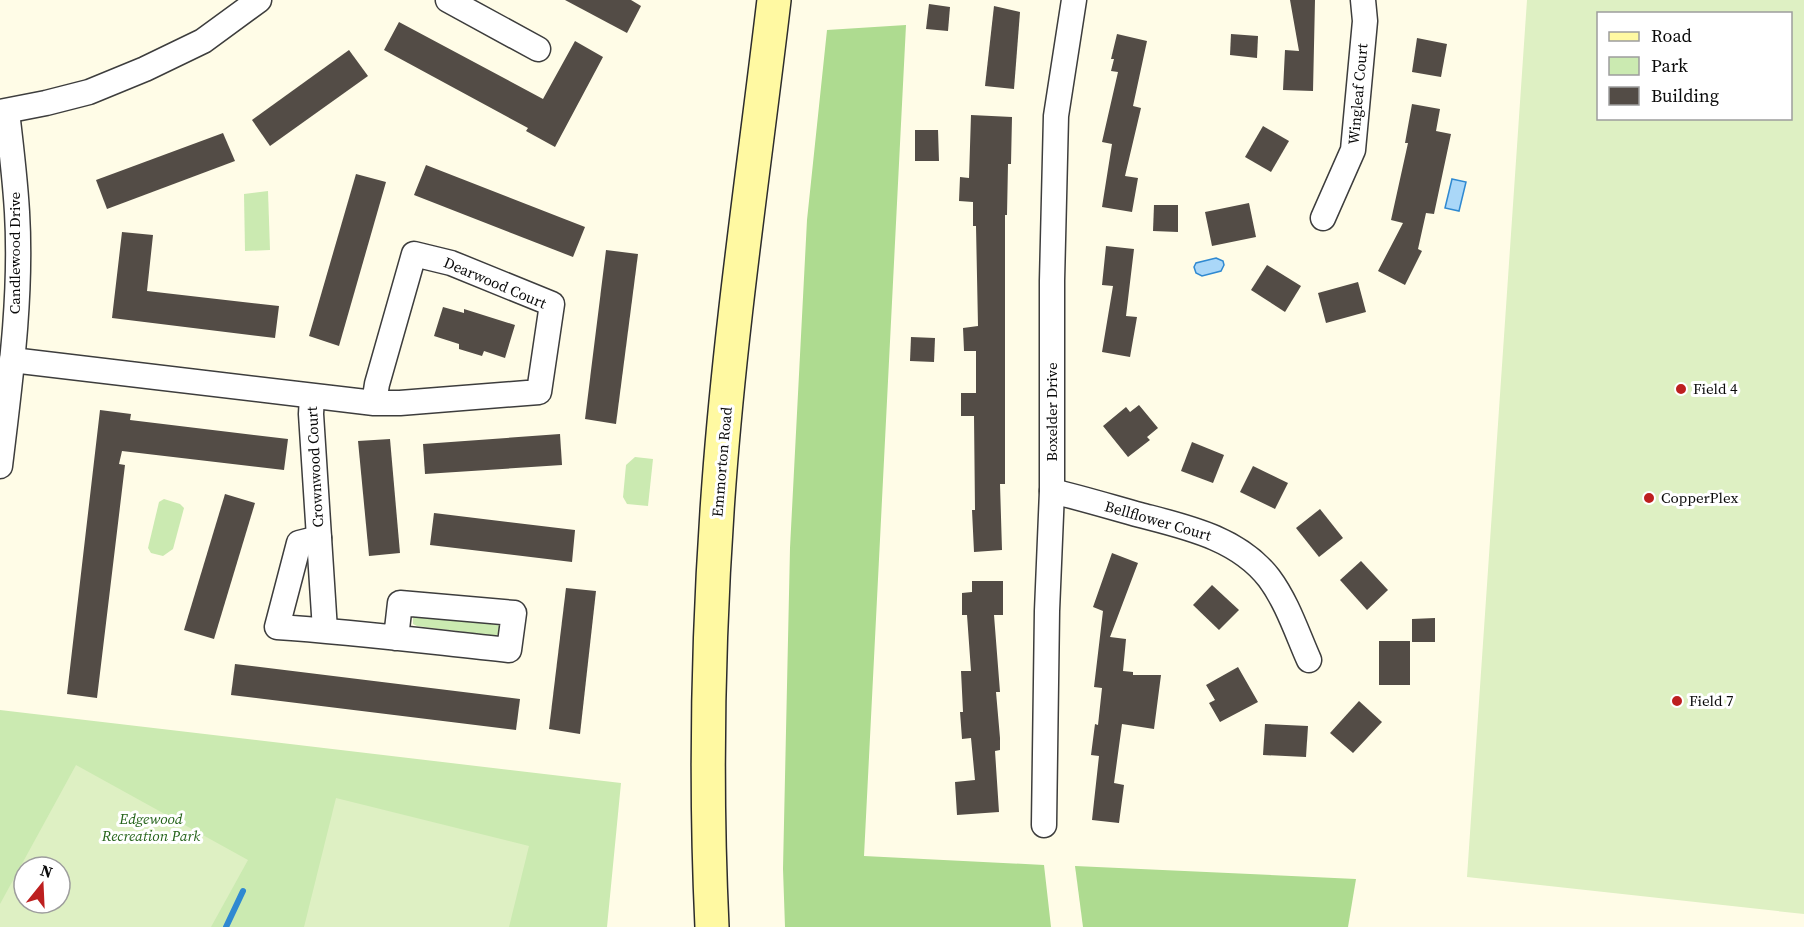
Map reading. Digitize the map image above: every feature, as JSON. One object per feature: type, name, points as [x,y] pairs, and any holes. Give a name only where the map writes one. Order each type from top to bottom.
[{"type":"main road","name":"Emmorton Road","points":[[712,927],[708,798],[709,699],[719,483],[774,0]]},
{"type":"street","points":[[4,112],[88,92],[145,69],[203,41],[259,0]]},
{"type":"street","points":[[448,0],[538,49]]},
{"type":"street","name":"Boxelder Drive","points":[[1044,825],[1047,612],[1052,491],[1052,281],[1056,116],[1074,0]]},
{"type":"street","name":"Wingleaf Court","points":[[1323,218],[1353,150],[1365,21],[1363,0]]},
{"type":"street","name":"Candlewood Drive","points":[[0,466],[12,360],[18,266],[17,213],[4,112]]},
{"type":"street","name":"Dearwood Court","points":[[12,360],[374,404],[539,392],[552,304],[451,263],[414,254],[377,384],[374,404]]},
{"type":"street","name":"Crownwood Court","points":[[312,397],[311,414],[325,630]]},
{"type":"street","name":"Bellflower Court","points":[[1052,491],[1190,528],[1219,539],[1244,554],[1269,578],[1286,607],[1309,660]]},
{"type":"street","name":"Crownwood Court","points":[[319,538],[299,543],[277,627],[396,638]]},
{"type":"green space","name":"CopperPlex","points":[[1527,0],[1804,0],[1804,914],[1467,877]]},
{"type":"green space","points":[[906,25],[864,856],[1044,865],[1051,927],[785,927],[783,869],[790,548],[807,220],[827,30]]},
{"type":"green space","points":[[268,191],[270,250],[245,251],[244,194]]},
{"type":"green space","points":[[635,457],[653,459],[648,506],[627,504],[623,497],[626,465]]},
{"type":"green space","points":[[164,499],[180,504],[184,508],[173,549],[163,556],[151,553],[148,548],[159,502]]},
{"type":"green space","points":[[413,615],[496,622],[500,625],[501,630],[496,636],[417,626],[413,624]]},
{"type":"green space","name":"Edgewood Recreation Park","points":[[0,710],[621,783],[607,927],[0,927]]},
{"type":"green space","points":[[76,765],[248,860],[211,927],[0,927],[0,904],[12,882],[12,915],[72,915],[72,855],[27,855]]},
{"type":"green space","points":[[336,798],[529,846],[509,927],[304,927]]},
{"type":"green space","points":[[1075,866],[1356,879],[1348,927],[1083,927]]},
{"type":"water","points":[[1452,179],[1466,182],[1459,211],[1445,208]]},
{"type":"water","points":[[1216,258],[1223,261],[1221,271],[1202,276],[1196,273],[1194,267],[1196,263]]},
{"type":"building","points":[[565,0],[631,0],[641,6],[627,33]]},
{"type":"building","points":[[1290,0],[1315,0],[1313,91],[1283,90],[1285,50],[1299,51]]},
{"type":"building","points":[[929,4],[950,7],[948,31],[926,29]]},
{"type":"building","points":[[994,6],[1020,12],[1014,89],[985,86]]},
{"type":"building","points":[[399,22],[543,99],[575,41],[603,57],[555,147],[526,131],[528,128],[384,50]]},
{"type":"building","points":[[1117,34],[1147,41],[1133,106],[1141,108],[1125,176],[1138,178],[1132,212],[1102,207],[1112,144],[1102,142],[1118,72],[1111,71],[1114,59],[1111,59]]},
{"type":"building","points":[[1231,34],[1258,36],[1257,58],[1230,55]]},
{"type":"building","points":[[1417,38],[1447,44],[1441,77],[1412,72]]},
{"type":"building","points":[[349,50],[368,76],[270,146],[252,120]]},
{"type":"building","points":[[1412,104],[1440,109],[1436,131],[1451,134],[1434,214],[1426,213],[1418,249],[1422,251],[1405,285],[1378,271],[1403,223],[1391,220],[1408,143],[1405,143]]},
{"type":"building","points":[[971,115],[1012,117],[1011,164],[1008,164],[1007,215],[1005,215],[1005,484],[1000,484],[1002,550],[974,552],[972,510],[975,510],[974,416],[961,416],[961,393],[976,393],[976,351],[964,351],[963,328],[978,326],[976,226],[973,226],[973,202],[959,201],[960,177],[969,178]]},
{"type":"building","points":[[1263,126],[1289,141],[1271,172],[1245,157]]},
{"type":"building","points":[[915,130],[938,130],[939,161],[915,161]]},
{"type":"building","points":[[223,133],[235,161],[107,209],[96,180]]},
{"type":"building","points":[[426,165],[585,227],[573,257],[414,195]]},
{"type":"building","points":[[356,174],[386,182],[339,346],[309,336]]},
{"type":"building","points":[[1249,203],[1256,237],[1212,246],[1205,212]]},
{"type":"building","points":[[1154,205],[1178,205],[1178,232],[1153,231]]},
{"type":"building","points":[[122,232],[153,235],[147,291],[279,306],[275,338],[112,318]]},
{"type":"building","points":[[1106,246],[1134,249],[1126,316],[1137,317],[1130,357],[1102,352],[1113,286],[1102,285]]},
{"type":"building","points":[[606,250],[638,254],[616,424],[585,419]]},
{"type":"building","points":[[1267,265],[1301,286],[1285,312],[1251,290]]},
{"type":"building","points":[[1358,282],[1366,312],[1326,323],[1318,293]]},
{"type":"building","points":[[443,307],[464,313],[464,309],[515,325],[505,358],[484,351],[482,356],[459,349],[459,344],[434,336]]},
{"type":"building","points":[[911,337],[935,338],[934,362],[910,361]]},
{"type":"building","points":[[1139,405],[1158,428],[1147,437],[1150,440],[1128,457],[1103,426],[1126,407],[1130,412]]},
{"type":"building","points":[[100,410],[131,414],[130,420],[288,439],[284,470],[122,451],[119,464],[125,465],[97,698],[67,694]]},
{"type":"building","points":[[560,434],[562,465],[425,474],[423,444]]},
{"type":"building","points":[[390,439],[400,553],[369,556],[358,441]]},
{"type":"building","points":[[1192,442],[1224,455],[1213,483],[1181,471]]},
{"type":"building","points":[[1253,466],[1288,483],[1275,509],[1240,492]]},
{"type":"building","points":[[225,494],[255,503],[214,639],[184,630]]},
{"type":"building","points":[[1320,509],[1343,538],[1319,557],[1296,528]]},
{"type":"building","points":[[434,513],[575,530],[572,562],[430,545]]},
{"type":"building","points":[[1112,553],[1138,563],[1110,637],[1126,639],[1123,671],[1133,672],[1133,675],[1161,675],[1154,729],[1122,724],[1114,783],[1124,785],[1119,823],[1092,820],[1099,756],[1091,755],[1095,724],[1098,725],[1102,688],[1094,687],[1103,611],[1093,607]]},
{"type":"building","points":[[1361,561],[1388,590],[1367,610],[1340,580]]},
{"type":"building","points":[[972,581],[1003,581],[1003,615],[994,615],[1000,692],[996,692],[1000,750],[995,751],[999,812],[957,815],[955,782],[975,780],[971,738],[962,739],[960,712],[963,712],[961,671],[971,671],[967,615],[962,615],[962,593],[972,592]]},
{"type":"building","points":[[1212,585],[1239,610],[1219,630],[1193,605]]},
{"type":"building","points":[[566,588],[596,591],[580,734],[549,729]]},
{"type":"building","points":[[1435,618],[1435,642],[1412,642],[1412,619]]},
{"type":"building","points":[[1379,641],[1410,641],[1410,685],[1379,685]]},
{"type":"building","points":[[235,664],[520,699],[516,730],[231,695]]},
{"type":"building","points":[[1238,667],[1258,702],[1220,722],[1209,703],[1215,700],[1206,685]]},
{"type":"building","points":[[1359,701],[1382,722],[1353,753],[1330,733]]},
{"type":"building","points":[[1265,724],[1308,726],[1306,757],[1263,755]]},
{"type":"waterway","points":[[226,927],[243,891]]},
{"type":"place","name":"Field 4","points":[[1681,389]]},
{"type":"place","name":"CopperPlex","points":[[1649,498]]},
{"type":"place","name":"Field 7","points":[[1677,701]]}]
